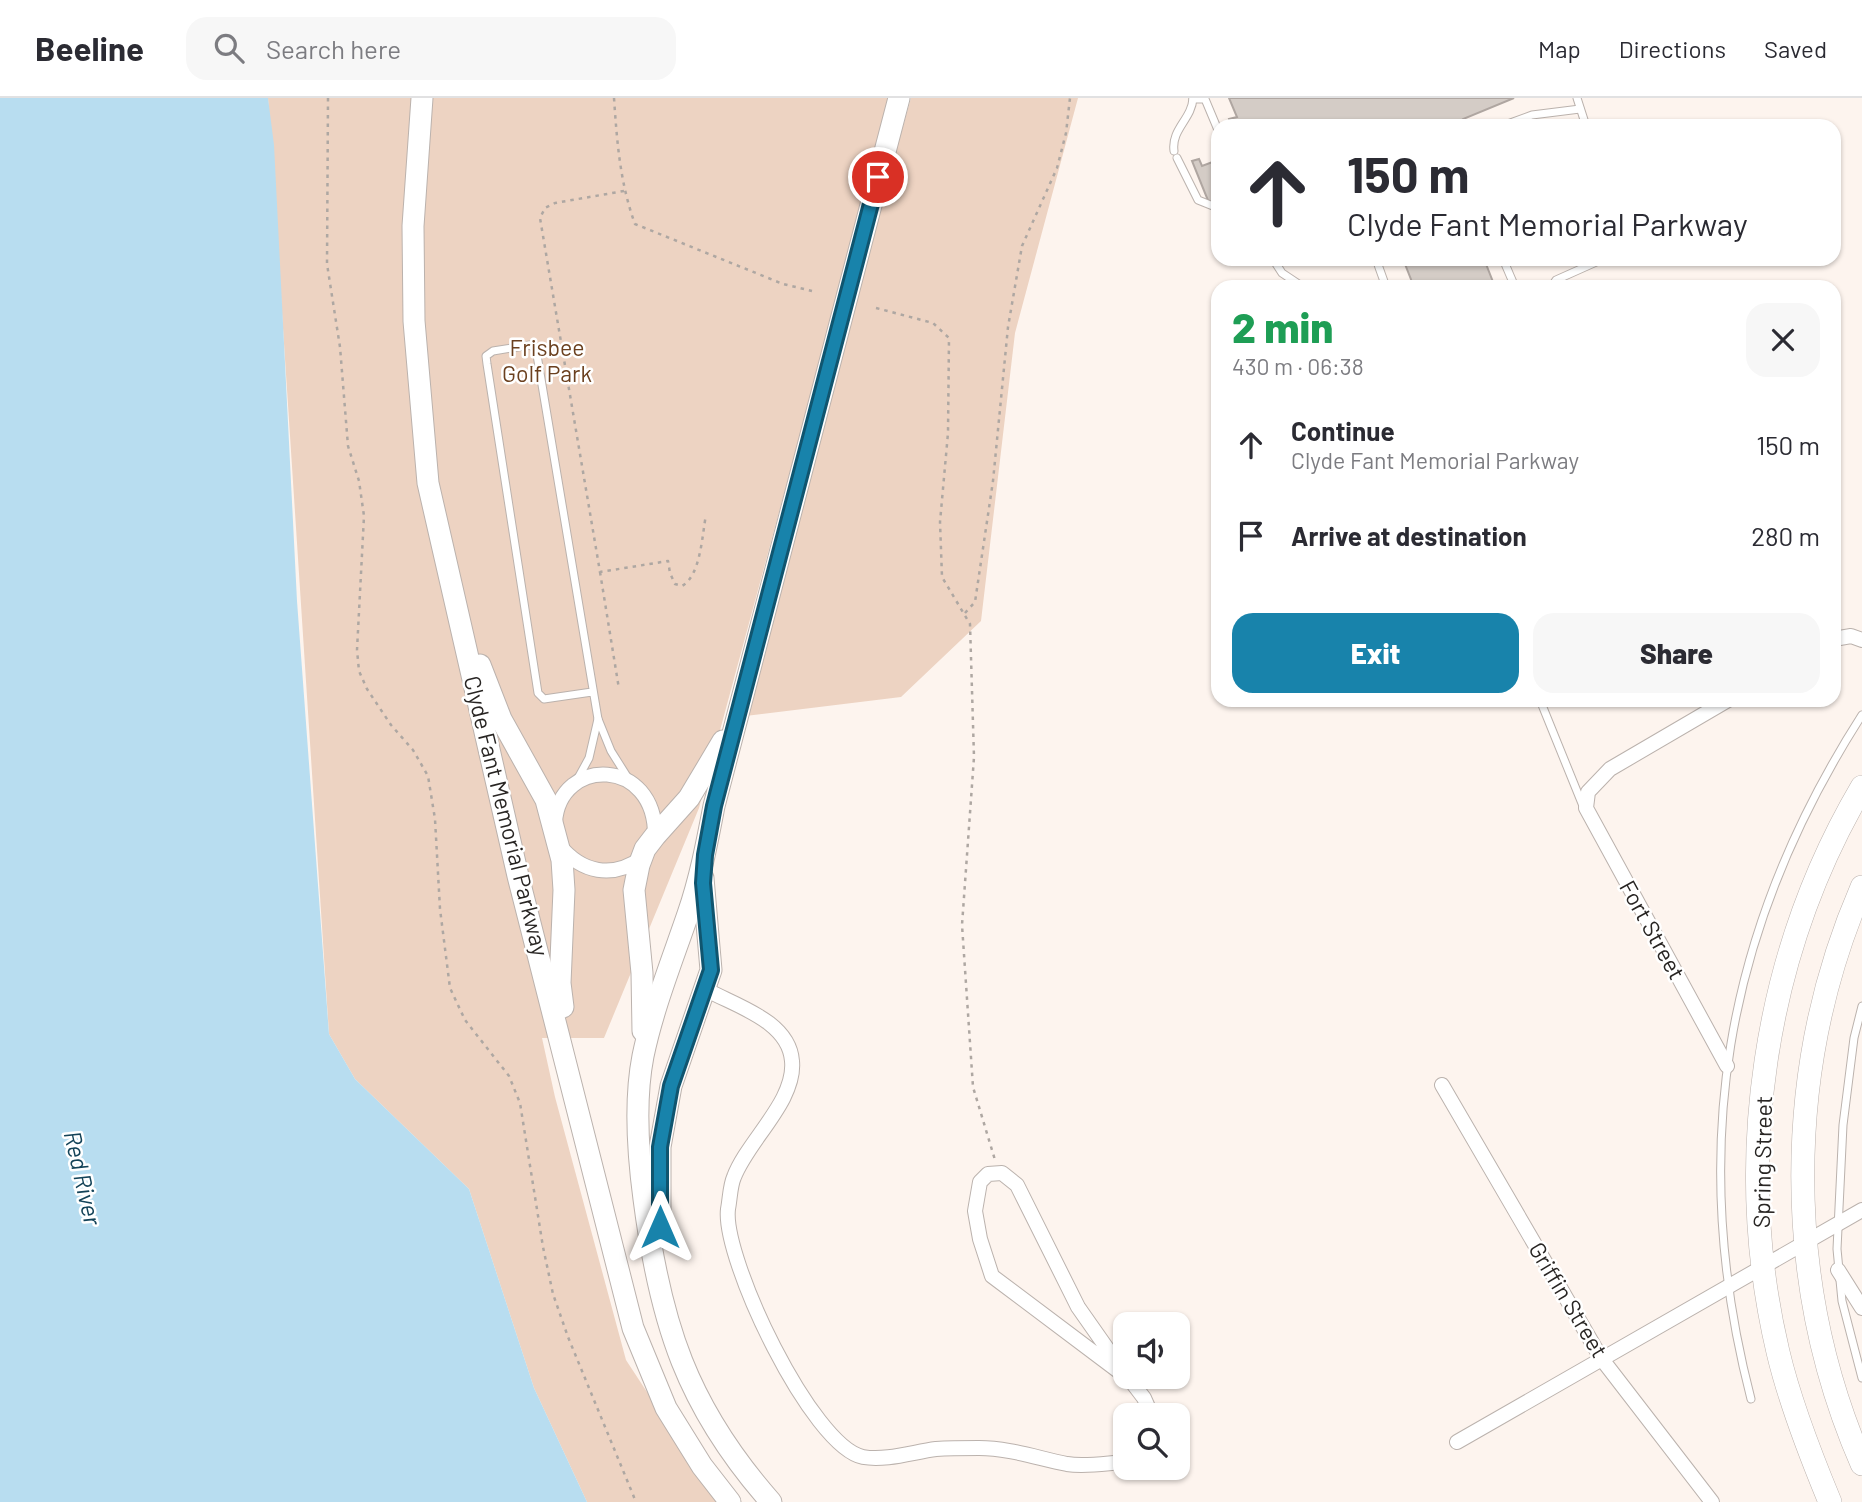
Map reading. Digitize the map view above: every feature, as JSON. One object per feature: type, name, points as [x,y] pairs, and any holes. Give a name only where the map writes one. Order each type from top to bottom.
[{"type":"main road","name":"Clyde Fant Memorial Parkway","points":[[422,98],[413,226],[414,321],[424,452],[447,567],[515,863],[622,1291],[651,1377],[684,1439],[730,1502]]},
{"type":"main road","points":[[643,1058],[705,855],[737,717],[899,98]]},
{"type":"main road","points":[[447,567],[482,673],[501,719],[546,800],[556,836],[564,890],[561,983],[585,1144]]},
{"type":"main road","points":[[737,717],[690,798],[655,836],[642,858],[634,890],[642,973],[643,1058],[639,1103],[642,1179],[657,1285],[681,1363],[703,1407],[738,1462],[771,1502]]},
{"type":"main road","name":"Spring Street","points":[[1830,1502],[1787,1385],[1769,1306],[1757,1180],[1758,1135],[1768,1049],[1792,946],[1813,885],[1862,787]]},
{"type":"main road","points":[[669,1329],[660,1254],[660,1147],[671,1086],[707,990],[711,970],[711,946],[703,883],[705,855]]},
{"type":"main road","name":"Spring Street","points":[[1862,887],[1834,966],[1819,1023],[1808,1082],[1803,1141],[1805,1242],[1810,1281],[1837,1397],[1862,1464]]},
{"type":"street","points":[[1841,638],[1851,636],[1862,640]]},
{"type":"street","name":"Fort Street","points":[[1716,707],[1610,769],[1588,792],[1586,808],[1727,1066]]},
{"type":"street","points":[[642,858],[618,870],[596,871],[576,861],[556,836],[560,801],[573,787],[594,775],[610,775],[631,782],[649,799],[654,811],[655,836]]},
{"type":"street","points":[[707,990],[756,1014],[775,1028],[789,1046],[793,1060],[791,1083],[733,1178],[728,1213],[735,1258],[752,1305],[795,1383],[827,1431],[840,1445],[862,1457],[981,1448],[1030,1454],[1069,1464],[1113,1462]]},
{"type":"street","name":"Griffin Street","points":[[1442,1085],[1601,1358],[1712,1502]]},
{"type":"street","points":[[1113,1357],[1078,1307],[1017,1185],[1002,1173],[988,1174],[980,1182],[975,1211],[980,1239],[992,1276],[1113,1367]]},
{"type":"street","points":[[1457,1442],[1862,1210]]},
{"type":"street","points":[[1838,1270],[1862,1308]]},
{"type":"lane","points":[[1577,98],[1584,119]]},
{"type":"lane","points":[[1211,205],[1198,200],[1176,155],[1175,133],[1192,108],[1193,99],[1205,99],[1213,119]]},
{"type":"lane","points":[[1521,119],[1532,115],[1580,109]]},
{"type":"lane","points":[[1278,266],[1293,280]]},
{"type":"lane","points":[[1556,280],[1587,266]]},
{"type":"lane","points":[[592,692],[544,699],[538,693],[487,364],[486,356],[493,351],[530,345],[536,349],[592,692],[598,719],[611,751],[631,782]]},
{"type":"lane","points":[[1544,707],[1588,816]]},
{"type":"lane","points":[[1751,1399],[1727,1288],[1719,1192],[1720,1136],[1727,1066],[1738,1000],[1764,909],[1783,860],[1817,789],[1862,715]]},
{"type":"lane","points":[[573,787],[589,758],[598,719]]},
{"type":"lane","points":[[1862,1006],[1854,1038],[1844,1115],[1838,1224],[1838,1270],[1842,1301],[1862,1378]]},
{"type":"path","points":[[328,98],[327,264],[340,347],[348,446],[359,481],[364,516],[357,650],[359,671],[367,689],[391,725],[413,750],[428,776],[435,819],[440,909],[450,988],[465,1020],[509,1076],[520,1103],[553,1294],[636,1502]]},
{"type":"path","points":[[614,98],[617,150],[624,191],[635,225],[770,280],[812,291]]},
{"type":"path","points":[[963,614],[971,610],[975,602],[993,481],[1008,327],[1022,246],[1057,168],[1066,132],[1070,98]]},
{"type":"path","points":[[619,689],[540,218],[545,208],[555,203],[624,191]]},
{"type":"path","points":[[876,308],[933,323],[949,338],[948,433],[940,522],[942,577],[970,624],[974,757],[962,925],[973,1087],[990,1147],[1002,1173]]},
{"type":"path","points":[[600,572],[668,561],[672,578],[676,584],[682,586],[688,582],[696,565],[706,515]]},
{"type":"green space","name":"Frisbee Golf Park","points":[[268,98],[891,98],[699,808],[604,1038],[542,1038],[555,1097],[626,1360],[719,1502],[587,1502],[534,1388],[469,1189],[355,1079],[329,1034]]},
{"type":"green space","points":[[911,98],[1078,98],[1015,333],[981,621],[901,697],[737,717]]},
{"type":"water","name":"Red River","points":[[0,98],[268,98],[274,145],[297,601],[329,1034],[355,1079],[469,1189],[534,1388],[587,1502],[0,1502]]},
{"type":"building","points":[[1229,98],[1514,98],[1463,119],[1229,119],[1237,117]]},
{"type":"building","points":[[1199,159],[1202,166],[1211,163],[1211,202],[1209,203],[1192,161]]},
{"type":"building","points":[[1406,266],[1487,266],[1492,280],[1411,280]]},
{"type":"route","points":[[660,1227],[660,1147],[671,1086],[707,990],[711,970],[711,946],[703,883],[714,806],[878,177]]}]
